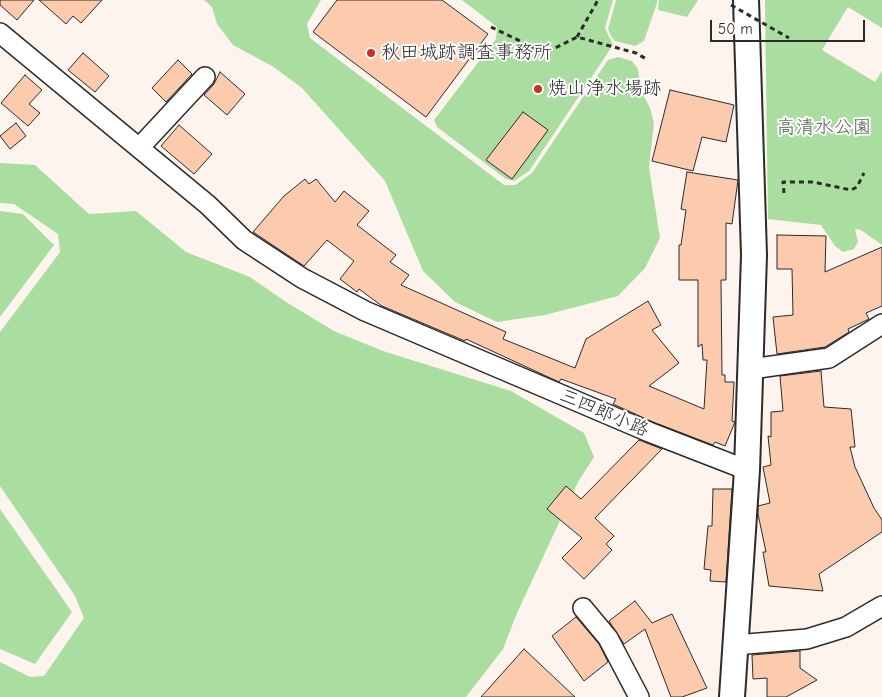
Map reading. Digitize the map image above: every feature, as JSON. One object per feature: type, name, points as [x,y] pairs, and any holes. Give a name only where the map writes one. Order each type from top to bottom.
[{"type":"street","points":[[732,697],[747,470],[754,255],[739,2]]},
{"type":"street","name":"三四郎小路","points":[[0,33],[208,205],[244,240],[302,278],[365,310],[649,432],[747,470]]},
{"type":"street","points":[[139,148],[205,77]]},
{"type":"street","points":[[751,369],[829,358],[882,324]]},
{"type":"street","points":[[735,645],[807,639],[846,627],[882,606]]},
{"type":"street","points":[[584,608],[608,638],[639,697]]},
{"type":"path","points":[[491,27],[545,53],[577,37],[598,0]]},
{"type":"path","points":[[739,2],[789,38]]},
{"type":"path","points":[[577,37],[636,53],[648,60]]},
{"type":"path","points":[[784,193],[783,182],[813,182],[851,190],[857,187],[864,173]]},
{"type":"green space","points":[[204,0],[321,0],[307,24],[310,38],[504,185],[515,185],[532,173],[608,60],[618,57],[632,61],[638,69],[641,91],[650,108],[654,123],[649,167],[660,238],[645,268],[618,296],[545,315],[497,322],[455,302],[423,271],[385,181],[302,88],[272,66],[233,45],[217,24],[212,7]]},
{"type":"green space","points":[[462,0],[613,0],[605,28],[613,45],[529,171],[514,181],[506,179],[437,127],[434,120],[496,39],[497,27]]},
{"type":"green space","points":[[616,0],[658,0],[644,41],[635,46],[615,41],[608,29]]},
{"type":"green space","points":[[659,0],[698,0],[687,17],[658,10]]},
{"type":"green space","name":"高清水公園","points":[[765,0],[882,0],[882,28],[848,7],[822,50],[875,82],[882,71],[882,245],[861,230],[855,229],[858,242],[854,249],[843,252],[835,246],[821,225],[768,219]]},
{"type":"green space","points":[[0,163],[35,165],[89,214],[136,211],[186,252],[250,277],[286,302],[334,331],[383,351],[511,391],[584,433],[594,457],[578,482],[517,613],[503,649],[466,697],[0,697],[0,662],[30,677],[44,676],[84,618],[75,596],[0,486],[0,332],[60,252],[58,234],[14,204],[0,203]]},
{"type":"green space","points":[[0,211],[23,214],[54,245],[0,317]]},
{"type":"green space","points":[[0,509],[72,612],[35,664],[0,649]]},
{"type":"building","points":[[0,0],[34,0],[17,20],[0,5]]},
{"type":"building","points":[[39,0],[102,0],[81,23],[73,16],[66,24]]},
{"type":"building","name":"秋田城跡調査事務所","points":[[337,0],[442,0],[488,34],[426,117],[313,32]]},
{"type":"building","points":[[83,53],[109,76],[95,92],[68,70]]},
{"type":"building","points":[[178,60],[192,74],[166,102],[152,88]]},
{"type":"building","points":[[220,72],[245,94],[227,115],[204,95],[214,84]]},
{"type":"building","points":[[25,75],[42,90],[29,104],[40,113],[28,126],[1,103]]},
{"type":"building","points":[[670,90],[734,105],[726,142],[702,137],[693,171],[652,161]]},
{"type":"building","points":[[523,112],[548,130],[512,179],[486,160]]},
{"type":"building","points":[[16,123],[26,136],[10,149],[0,136]]},
{"type":"building","points":[[179,125],[212,154],[194,174],[161,146]]},
{"type":"building","points":[[687,172],[738,180],[732,224],[726,223],[726,280],[721,280],[722,375],[725,375],[725,382],[734,382],[732,421],[735,422],[725,446],[715,442],[713,445],[653,422],[613,404],[616,399],[561,379],[559,382],[466,339],[465,341],[382,306],[359,289],[357,292],[340,279],[354,261],[327,240],[304,266],[253,232],[284,196],[305,179],[309,184],[316,179],[335,202],[344,191],[369,211],[357,225],[396,255],[390,262],[409,275],[401,285],[506,332],[503,339],[575,368],[586,339],[648,301],[661,325],[652,330],[679,363],[649,386],[704,409],[707,360],[703,360],[702,344],[698,347],[698,280],[679,280],[679,245],[681,245],[686,210],[681,209]]},
{"type":"building","points":[[777,235],[826,236],[825,272],[882,247],[882,306],[866,313],[869,319],[848,329],[849,332],[825,347],[777,354],[773,317],[793,315],[792,269],[777,269]]},
{"type":"building","points":[[821,371],[824,407],[851,409],[855,447],[850,447],[855,467],[874,508],[882,520],[882,532],[819,574],[823,591],[769,586],[763,552],[766,552],[758,506],[770,503],[763,467],[771,465],[768,436],[771,437],[771,412],[783,411],[780,376]]},
{"type":"building","points":[[639,440],[662,449],[595,518],[614,536],[606,544],[612,550],[584,579],[562,558],[582,538],[547,509],[566,486],[581,499]]},
{"type":"building","points":[[713,489],[732,489],[726,582],[710,581],[711,570],[704,569],[708,526],[712,526]]},
{"type":"building","points":[[635,601],[652,623],[672,614],[707,688],[682,697],[671,697],[645,629],[624,644],[609,621]]},
{"type":"building","points":[[576,617],[599,644],[608,662],[584,681],[552,636]]},
{"type":"building","points":[[524,649],[575,697],[481,697]]},
{"type":"building","points":[[800,651],[800,668],[817,680],[786,697],[767,697],[767,678],[753,679],[752,655]]},
{"type":"place","name":"秋田城跡調査事務所","points":[[371,53]]},
{"type":"place","name":"焼山浄水場跡","points":[[538,89]]}]
